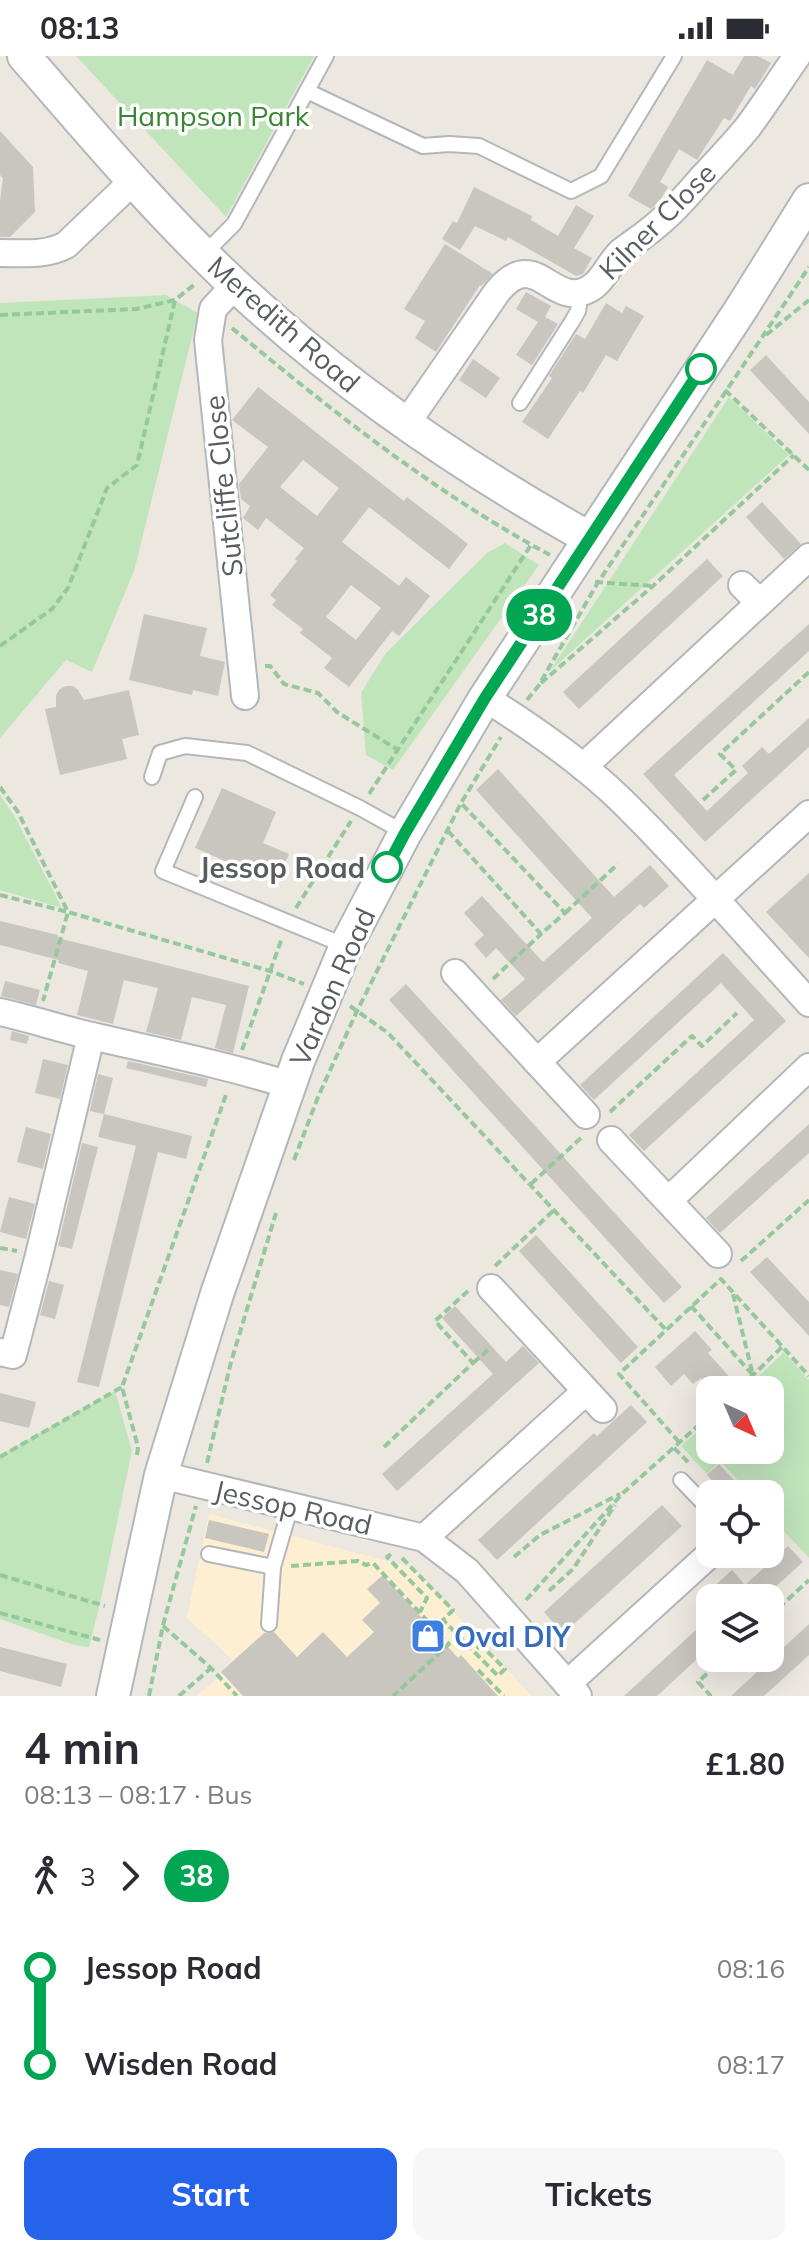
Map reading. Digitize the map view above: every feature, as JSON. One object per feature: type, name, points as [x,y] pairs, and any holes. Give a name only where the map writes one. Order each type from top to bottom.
[{"type":"street","name":"Meredith Road","points":[[24,56],[133,181],[218,268],[301,344],[406,424],[518,498],[589,538]]},
{"type":"street","name":"Kilner Close","points":[[406,424],[508,280],[530,274],[559,290],[574,294],[594,286],[620,253],[660,223],[680,203],[747,127],[797,56]]},
{"type":"street","points":[[0,253],[40,253],[66,245],[133,181]]},
{"type":"street","name":"Vardon Road","points":[[113,1696],[161,1475],[217,1294],[289,1085],[346,946],[405,833],[485,698],[809,200]]},
{"type":"street","name":"Sutcliffe Close","points":[[218,268],[208,340],[245,696]]},
{"type":"street","points":[[583,767],[751,594],[809,557]]},
{"type":"street","points":[[485,698],[583,767],[621,800],[809,1003]]},
{"type":"street","points":[[537,1062],[809,814]]},
{"type":"street","points":[[455,973],[725,1262]]},
{"type":"street","name":"Vardon Road","points":[[0,1012],[236,1068],[289,1085]]},
{"type":"street","points":[[0,1352],[13,1355],[91,1036]]},
{"type":"street","points":[[669,1200],[809,1067]]},
{"type":"street","points":[[424,1538],[594,1400],[486,1281]]},
{"type":"street","name":"Jessop Road","points":[[161,1475],[424,1538],[467,1571],[572,1690],[696,1568]]},
{"type":"lane","points":[[218,268],[234,224],[326,56]]},
{"type":"lane","points":[[307,91],[423,146],[479,146],[571,191],[601,176],[674,56]]},
{"type":"lane","points":[[520,403],[578,311],[581,293]]},
{"type":"lane","points":[[152,777],[160,753],[185,746],[247,753],[405,833]]},
{"type":"lane","points":[[195,797],[163,871],[346,946]]},
{"type":"lane","points":[[681,1480],[696,1496]]},
{"type":"lane","points":[[269,1624],[273,1567],[291,1505]]},
{"type":"lane","points":[[209,1554],[273,1567]]},
{"type":"path","points":[[289,1173],[318,1097],[357,1011],[461,803],[514,716],[539,685],[597,584],[809,267]]},
{"type":"path","points":[[0,315],[136,309],[175,300],[218,268]]},
{"type":"path","points":[[0,646],[52,609],[68,588],[107,488],[137,465],[175,300]]},
{"type":"path","points":[[761,339],[809,300]]},
{"type":"path","points":[[725,390],[809,470]]},
{"type":"path","points":[[539,685],[653,586],[794,455]]},
{"type":"path","points":[[0,1457],[122,1387],[288,921],[531,545]]},
{"type":"path","points":[[242,666],[270,666],[284,684],[318,693],[337,712],[398,750]]},
{"type":"path","points":[[703,800],[736,770],[720,754],[809,672]]},
{"type":"path","points":[[0,787],[18,812],[68,912],[38,1020]]},
{"type":"path","points":[[461,803],[565,913]]},
{"type":"path","points":[[448,831],[541,934]]},
{"type":"path","points":[[491,980],[618,864]]},
{"type":"path","points":[[0,895],[270,971],[306,985]]},
{"type":"path","points":[[345,1002],[388,1033],[666,1330]]},
{"type":"path","points":[[531,1184],[597,1127],[692,1036],[702,1046],[737,1013]]},
{"type":"path","points":[[725,1262],[809,1200]]},
{"type":"path","points":[[149,1696],[163,1625],[202,1485],[231,1362],[277,1210]]},
{"type":"path","points":[[473,1363],[435,1321],[486,1281],[554,1210]]},
{"type":"path","points":[[679,1442],[619,1374],[721,1279],[809,1376]]},
{"type":"path","points":[[733,1292],[753,1375]]},
{"type":"path","points":[[691,1306],[753,1375]]},
{"type":"path","points":[[753,1375],[782,1347]]},
{"type":"path","points":[[384,1447],[488,1350]]},
{"type":"path","points":[[520,1608],[623,1493],[696,1427]]},
{"type":"path","points":[[514,1557],[540,1535],[623,1493]]},
{"type":"path","points":[[549,1591],[573,1569],[623,1493]]},
{"type":"path","points":[[394,1550],[453,1610],[443,1620],[498,1676],[505,1669],[479,1647],[489,1636]]},
{"type":"path","points":[[387,1557],[427,1598],[420,1612]]},
{"type":"path","points":[[273,1567],[358,1561],[366,1565],[373,1563],[420,1612],[449,1644],[393,1696]]},
{"type":"path","points":[[0,1575],[110,1608]]},
{"type":"path","points":[[784,1603],[809,1580]]},
{"type":"path","points":[[0,1613],[102,1641]]},
{"type":"path","points":[[156,1622],[211,1668],[237,1696]]},
{"type":"path","points":[[179,1696],[211,1668]]},
{"type":"path","points":[[478,1670],[504,1696]]},
{"type":"path","points":[[708,1696],[698,1682],[709,1672]]},
{"type":"shaded area","points":[[209,1514],[413,1568],[532,1696],[197,1696],[235,1662],[187,1618]]},
{"type":"green space","name":"Hampson Park","points":[[76,56],[314,56],[226,217]]},
{"type":"green space","points":[[166,295],[198,313],[134,571],[92,672],[66,660],[0,738],[0,303]]},
{"type":"green space","points":[[729,397],[789,455],[550,671]]},
{"type":"green space","points":[[505,543],[539,565],[393,770],[366,755],[361,693],[385,654],[487,553]]},
{"type":"green space","points":[[0,795],[15,817],[62,908],[0,890]]},
{"type":"green space","points":[[784,1352],[809,1380],[809,1558],[784,1531],[784,1480],[737,1480],[723,1464],[784,1464],[784,1376],[759,1376]]},
{"type":"green space","points":[[115,1391],[132,1451],[89,1647],[74,1645],[0,1619],[0,1455]]},
{"type":"green space","points":[[696,1433],[696,1462],[681,1446]]},
{"type":"green space","points":[[698,1464],[717,1464],[707,1474]]},
{"type":"building","points":[[744,56],[758,56],[771,63],[755,89],[751,86],[730,121],[724,118],[697,160],[679,149],[660,182],[668,187],[651,209],[628,196],[707,60],[733,75]]},
{"type":"building","points":[[0,131],[33,167],[35,212],[10,237],[0,237],[3,178],[0,175]]},
{"type":"building","points":[[474,187],[532,216],[531,220],[558,236],[576,205],[594,216],[574,248],[592,258],[583,274],[576,276],[508,237],[506,241],[475,226],[460,250],[442,239],[453,221],[457,223]]},
{"type":"building","points":[[445,244],[493,274],[480,285],[436,352],[415,338],[425,321],[404,309]]},
{"type":"building","points":[[526,292],[551,306],[545,317],[558,324],[532,365],[516,355],[538,322],[516,309]]},
{"type":"building","points":[[606,303],[622,313],[626,306],[644,316],[617,361],[606,355],[583,393],[580,391],[548,439],[522,422],[552,378],[549,376],[576,334],[585,339]]},
{"type":"building","points":[[766,355],[809,402],[809,434],[750,370]]},
{"type":"building","points":[[473,359],[500,378],[486,398],[459,380]]},
{"type":"building","points":[[258,387],[404,501],[407,497],[468,544],[449,569],[369,507],[342,542],[399,586],[406,577],[430,596],[399,636],[392,631],[349,687],[324,668],[332,658],[300,633],[303,629],[272,605],[276,600],[270,595],[304,548],[266,518],[258,530],[243,518],[250,506],[241,499],[239,484],[268,447],[232,420]],"holes":[[[303,460],[339,488],[317,516],[280,487]],[[351,585],[381,608],[356,640],[326,617]]]},
{"type":"building","points":[[762,502],[801,544],[784,559],[746,517]]},
{"type":"building","points":[[707,559],[723,576],[579,709],[563,692]]},
{"type":"building","points":[[144,614],[207,628],[200,656],[225,662],[218,696],[193,690],[192,695],[129,680]]},
{"type":"building","points":[[809,624],[809,651],[674,775],[707,811],[748,773],[742,766],[762,747],[769,754],[809,718],[809,747],[705,842],[643,774]]},
{"type":"building","points":[[66,686],[73,686],[84,700],[129,690],[139,735],[122,739],[127,759],[60,775],[45,709],[56,707],[56,695]]},
{"type":"building","points":[[498,769],[614,897],[650,865],[669,886],[644,908],[640,904],[516,1016],[501,1000],[525,979],[496,948],[486,958],[474,944],[484,935],[464,913],[482,896],[543,962],[592,918],[476,790]]},
{"type":"building","points":[[222,788],[276,812],[263,843],[289,854],[276,883],[195,848]]},
{"type":"building","points":[[809,873],[809,958],[766,912]]},
{"type":"building","points":[[0,921],[249,986],[233,1053],[215,1048],[226,1005],[192,997],[181,1040],[146,1032],[158,988],[124,980],[113,1024],[77,1015],[88,971],[0,945]]},
{"type":"building","points":[[723,953],[786,1021],[644,1151],[629,1135],[754,1020],[721,983],[594,1100],[580,1085]]},
{"type":"building","points":[[5,981],[40,990],[36,1005],[1,996]]},
{"type":"building","points":[[406,984],[682,1287],[664,1303],[389,1000]]},
{"type":"building","points":[[12,1031],[29,1036],[27,1044],[10,1040]]},
{"type":"building","points":[[43,1059],[68,1065],[60,1099],[35,1093]]},
{"type":"building","points":[[128,1061],[208,1079],[206,1087],[126,1068]]},
{"type":"building","points":[[98,1074],[113,1078],[104,1114],[90,1111]]},
{"type":"building","points":[[104,1114],[192,1136],[186,1159],[158,1152],[99,1387],[77,1382],[136,1146],[98,1137]]},
{"type":"building","points":[[809,1124],[809,1153],[720,1233],[706,1218]]},
{"type":"building","points":[[26,1127],[51,1134],[43,1169],[17,1162]]},
{"type":"building","points":[[82,1143],[98,1147],[72,1249],[58,1246]]},
{"type":"building","points":[[9,1197],[35,1204],[26,1239],[0,1232]]},
{"type":"building","points":[[536,1235],[638,1347],[621,1363],[519,1251]]},
{"type":"building","points":[[767,1257],[809,1302],[809,1336],[750,1272]]},
{"type":"building","points":[[0,1270],[18,1274],[9,1307],[0,1305]]},
{"type":"building","points":[[49,1281],[64,1285],[55,1319],[40,1315]]},
{"type":"building","points":[[455,1306],[506,1362],[523,1346],[539,1363],[397,1491],[382,1474],[493,1374],[442,1318]]},
{"type":"building","points":[[695,1331],[712,1350],[708,1353],[729,1376],[696,1376],[693,1384],[684,1374],[671,1386],[655,1367]]},
{"type":"building","points":[[0,1393],[36,1402],[29,1428],[0,1421]]},
{"type":"building","points":[[631,1405],[647,1422],[497,1560],[478,1540],[594,1433],[597,1436]]},
{"type":"building","points":[[719,1464],[734,1480],[711,1480],[707,1475]]},
{"type":"building","points":[[662,1505],[682,1526],[563,1634],[544,1612]]},
{"type":"building","points":[[209,1520],[269,1534],[264,1552],[205,1538]]},
{"type":"building","points":[[788,1546],[803,1562],[779,1584],[746,1584],[764,1568],[784,1568],[784,1550]]},
{"type":"building","points":[[732,1570],[744,1584],[717,1584]]},
{"type":"building","points":[[383,1575],[458,1658],[461,1655],[498,1696],[243,1696],[221,1672],[264,1633],[274,1632],[297,1657],[323,1632],[347,1657],[374,1632],[362,1620],[380,1603],[367,1589]]},
{"type":"building","points":[[809,1624],[809,1655],[764,1696],[731,1696],[757,1672],[784,1672],[784,1647]]},
{"type":"building","points":[[696,1630],[696,1660],[657,1696],[624,1696]]},
{"type":"building","points":[[0,1647],[67,1664],[61,1687],[0,1671]]},
{"type":"bus line","name":"38","points":[[387,867],[485,698],[701,369]]},
{"type":"place","name":"Jessop Road","points":[[387,867]]},
{"type":"place","name":"Oval DIY","points":[[428,1636]]}]
